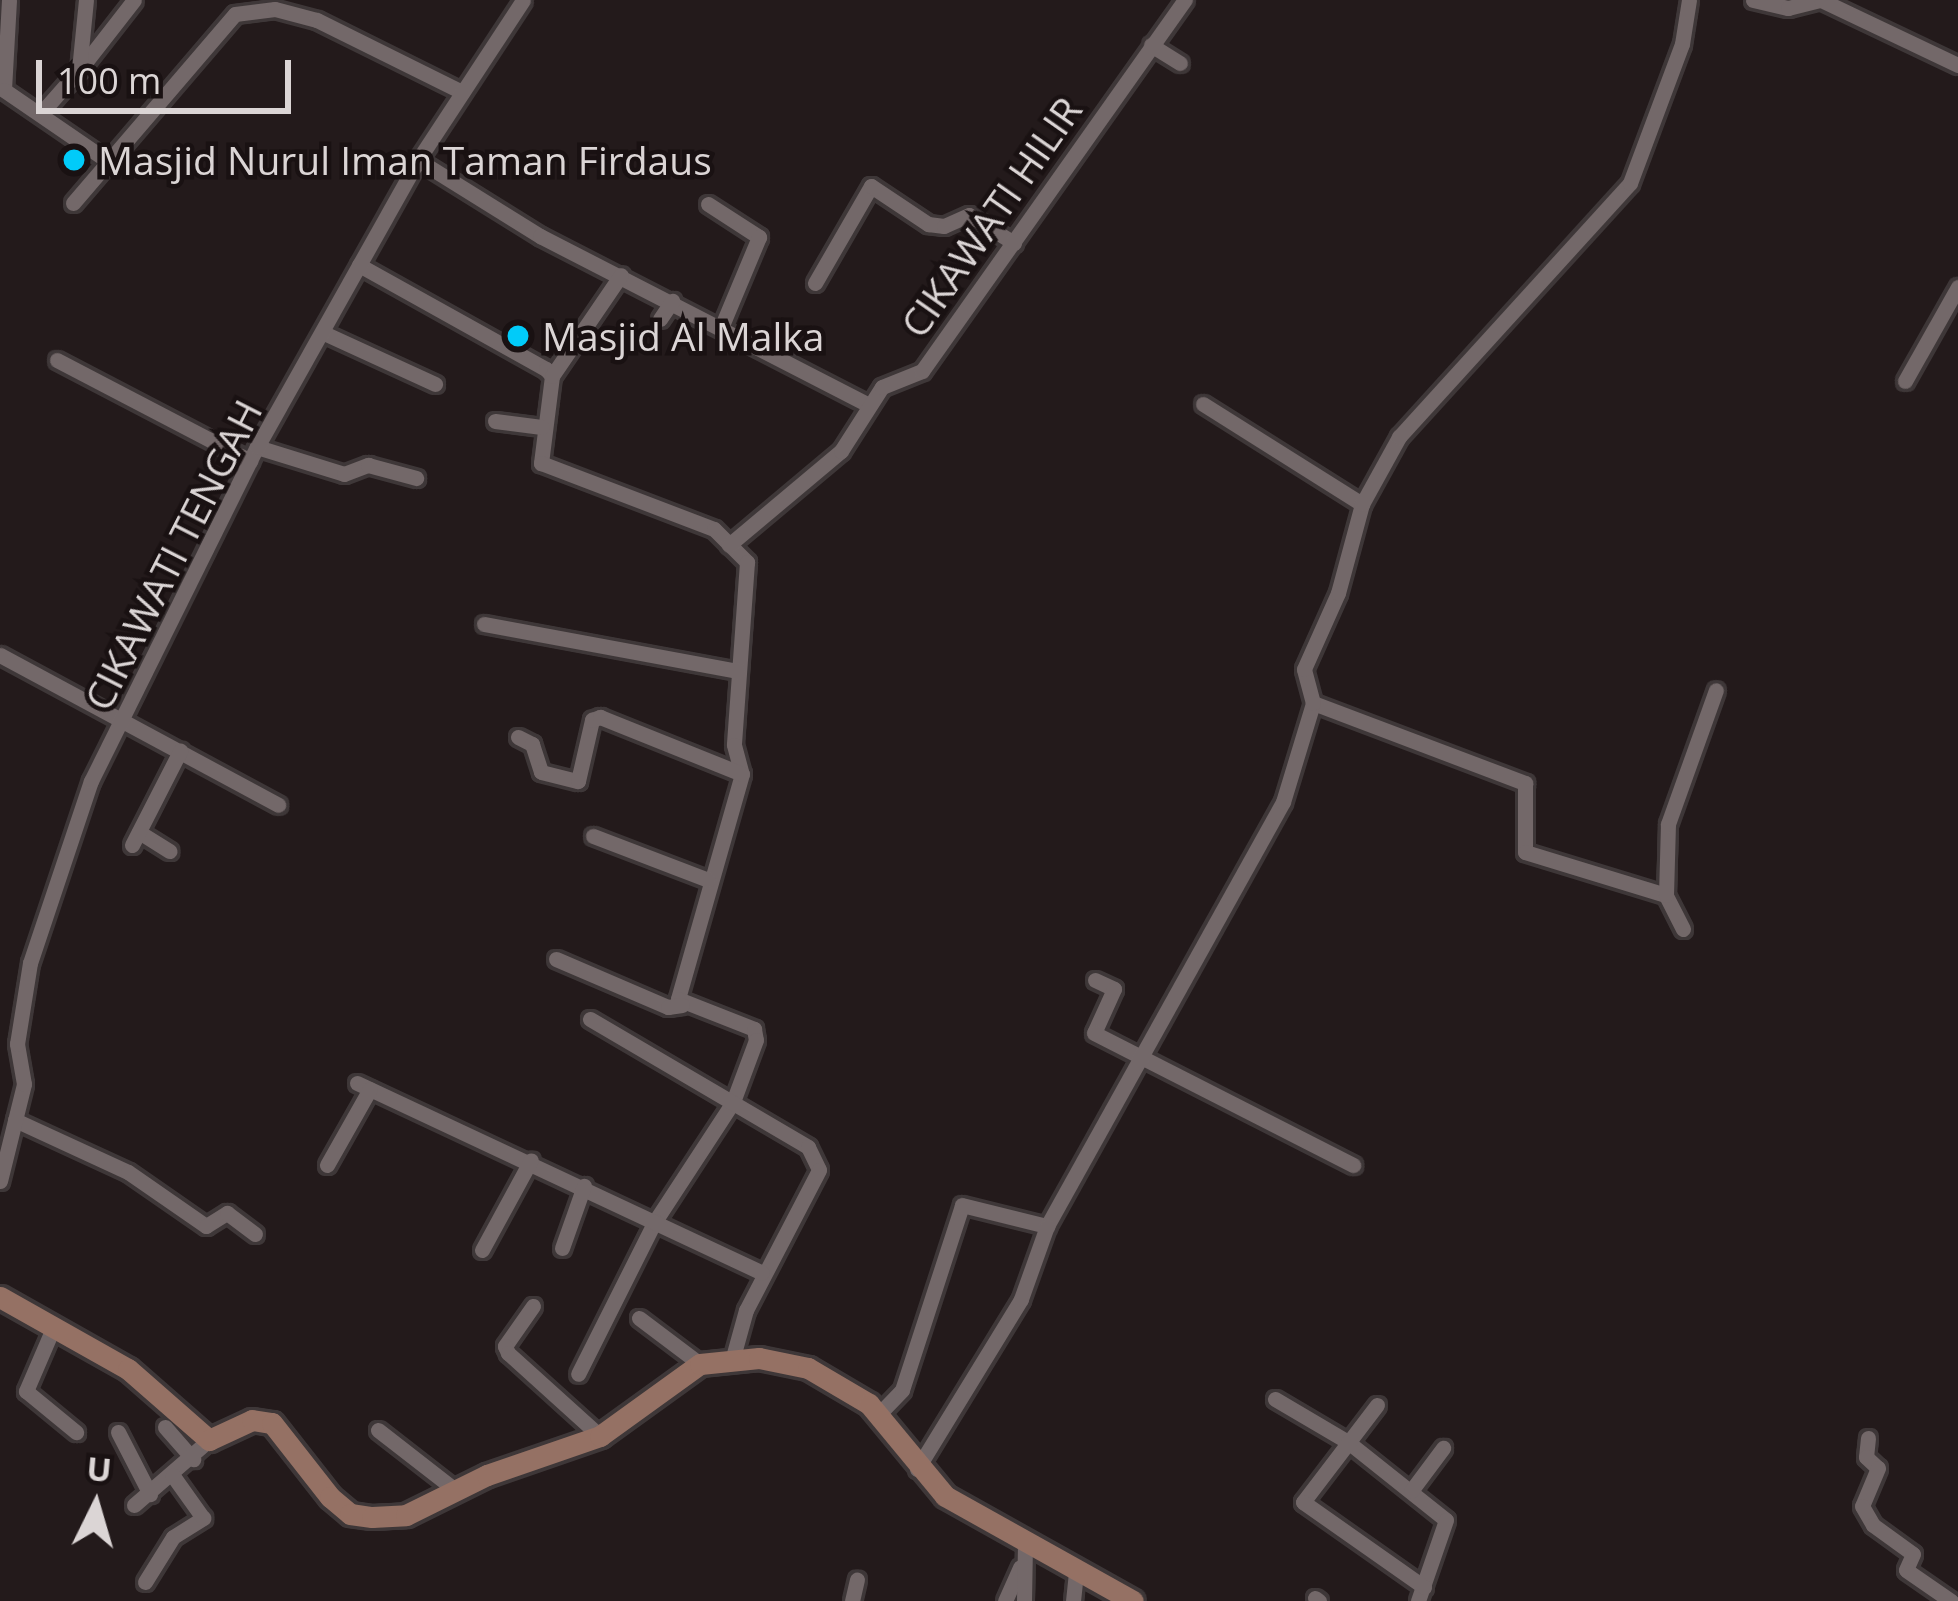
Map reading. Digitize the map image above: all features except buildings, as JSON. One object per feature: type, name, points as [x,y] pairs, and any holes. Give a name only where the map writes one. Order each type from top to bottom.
[{"type":"street","points":[[9,0],[0,82],[110,162]]},
{"type":"street","points":[[79,70],[86,0]]},
{"type":"street","points":[[42,112],[134,0]]},
{"type":"street","name":"CIKAWATI TENGAH","points":[[0,1181],[24,1084],[16,1044],[34,947],[91,781],[125,725],[254,454],[326,334],[418,160],[523,0]]},
{"type":"street","name":"CIKAWATI HILIR","points":[[729,544],[815,477],[890,380],[922,371],[1185,0]]},
{"type":"street","points":[[917,1469],[1021,1299],[1047,1226],[1139,1052],[1282,802],[1313,703],[1304,669],[1339,593],[1362,504],[1400,437],[1442,385],[1630,183],[1682,44],[1689,0]]},
{"type":"street","points":[[1753,0],[1788,8],[1821,0],[1958,65]]},
{"type":"street","points":[[73,203],[220,23],[254,10],[316,20],[462,92]]},
{"type":"street","points":[[1151,45],[1180,64]]},
{"type":"street","points":[[418,160],[539,236],[867,404]]},
{"type":"street","points":[[815,283],[871,186],[928,224],[944,226],[969,215],[1014,243]]},
{"type":"street","points":[[708,204],[759,237],[721,328]]},
{"type":"street","points":[[359,266],[552,376]]},
{"type":"street","points":[[621,275],[552,376],[536,454],[551,470],[694,520],[729,544],[747,566],[734,745],[742,774],[708,880],[682,1005]]},
{"type":"street","points":[[1905,381],[1958,286]]},
{"type":"street","points":[[661,319],[672,301]]},
{"type":"street","points":[[326,334],[435,384]]},
{"type":"street","points":[[57,360],[254,454],[344,474],[364,464],[416,478]]},
{"type":"street","points":[[1203,404],[1362,504]]},
{"type":"street","points":[[495,421],[542,427]]},
{"type":"street","points":[[484,624],[738,671]]},
{"type":"street","points":[[0,655],[278,805]]},
{"type":"street","points":[[1683,929],[1666,896],[1668,824],[1716,690]]},
{"type":"street","points":[[1313,703],[1525,783],[1521,848],[1666,896]]},
{"type":"street","points":[[518,737],[532,744],[543,774],[578,782],[592,719],[600,717],[742,774]]},
{"type":"street","points":[[170,851],[135,839],[180,751]]},
{"type":"street","points":[[593,836],[708,880]]},
{"type":"street","points":[[556,959],[668,1007],[682,1005],[754,1029],[733,1102],[655,1221],[578,1374]]},
{"type":"street","points":[[1095,980],[1114,989],[1094,1033],[1353,1165]]},
{"type":"street","points":[[590,1019],[808,1147],[819,1170],[762,1274],[733,1357]]},
{"type":"street","points":[[327,1165],[363,1086],[531,1160],[762,1274]]},
{"type":"street","points":[[15,1120],[128,1172],[206,1226],[227,1213],[255,1234]]},
{"type":"street","points":[[482,1250],[531,1160]]},
{"type":"street","points":[[562,1248],[584,1186]]},
{"type":"street","points":[[879,1414],[902,1390],[962,1205],[1047,1226]]},
{"type":"street","points":[[0,1297],[128,1369],[208,1440]]},
{"type":"street","points":[[533,1306],[505,1346],[508,1353],[600,1436]]},
{"type":"street","points":[[639,1318],[700,1364]]},
{"type":"street","points":[[54,1326],[26,1391],[76,1432]]},
{"type":"street","points":[[134,1505],[173,1477],[208,1440],[264,1419],[350,1514],[406,1515],[454,1490],[600,1436],[700,1364],[733,1357],[830,1376],[879,1414],[917,1469],[945,1496],[1023,1556],[1076,1572],[1133,1601]]},
{"type":"street","points":[[1274,1399],[1348,1442],[1449,1524],[1421,1594],[1303,1502],[1348,1442],[1377,1405]]},
{"type":"street","points":[[165,1427],[193,1459]]},
{"type":"street","points":[[378,1430],[454,1490]]},
{"type":"street","points":[[118,1432],[150,1493]]},
{"type":"street","points":[[1868,1438],[1866,1457],[1878,1468],[1862,1506],[1873,1525],[1913,1554],[1906,1570],[1951,1601]]},
{"type":"street","points":[[1411,1491],[1444,1448]]},
{"type":"street","points":[[145,1582],[173,1537],[203,1517],[173,1477]]},
{"type":"street","points":[[1005,1601],[1023,1556]]},
{"type":"street","points":[[1023,1556],[1024,1601]]},
{"type":"street","points":[[1073,1601],[1076,1572]]},
{"type":"street","points":[[852,1601],[857,1580]]},
{"type":"place","name":"Masjid Nurul Iman Taman Firdaus","points":[[74,160]]},
{"type":"place","name":"Masjid Al Malka","points":[[518,336]]}]
